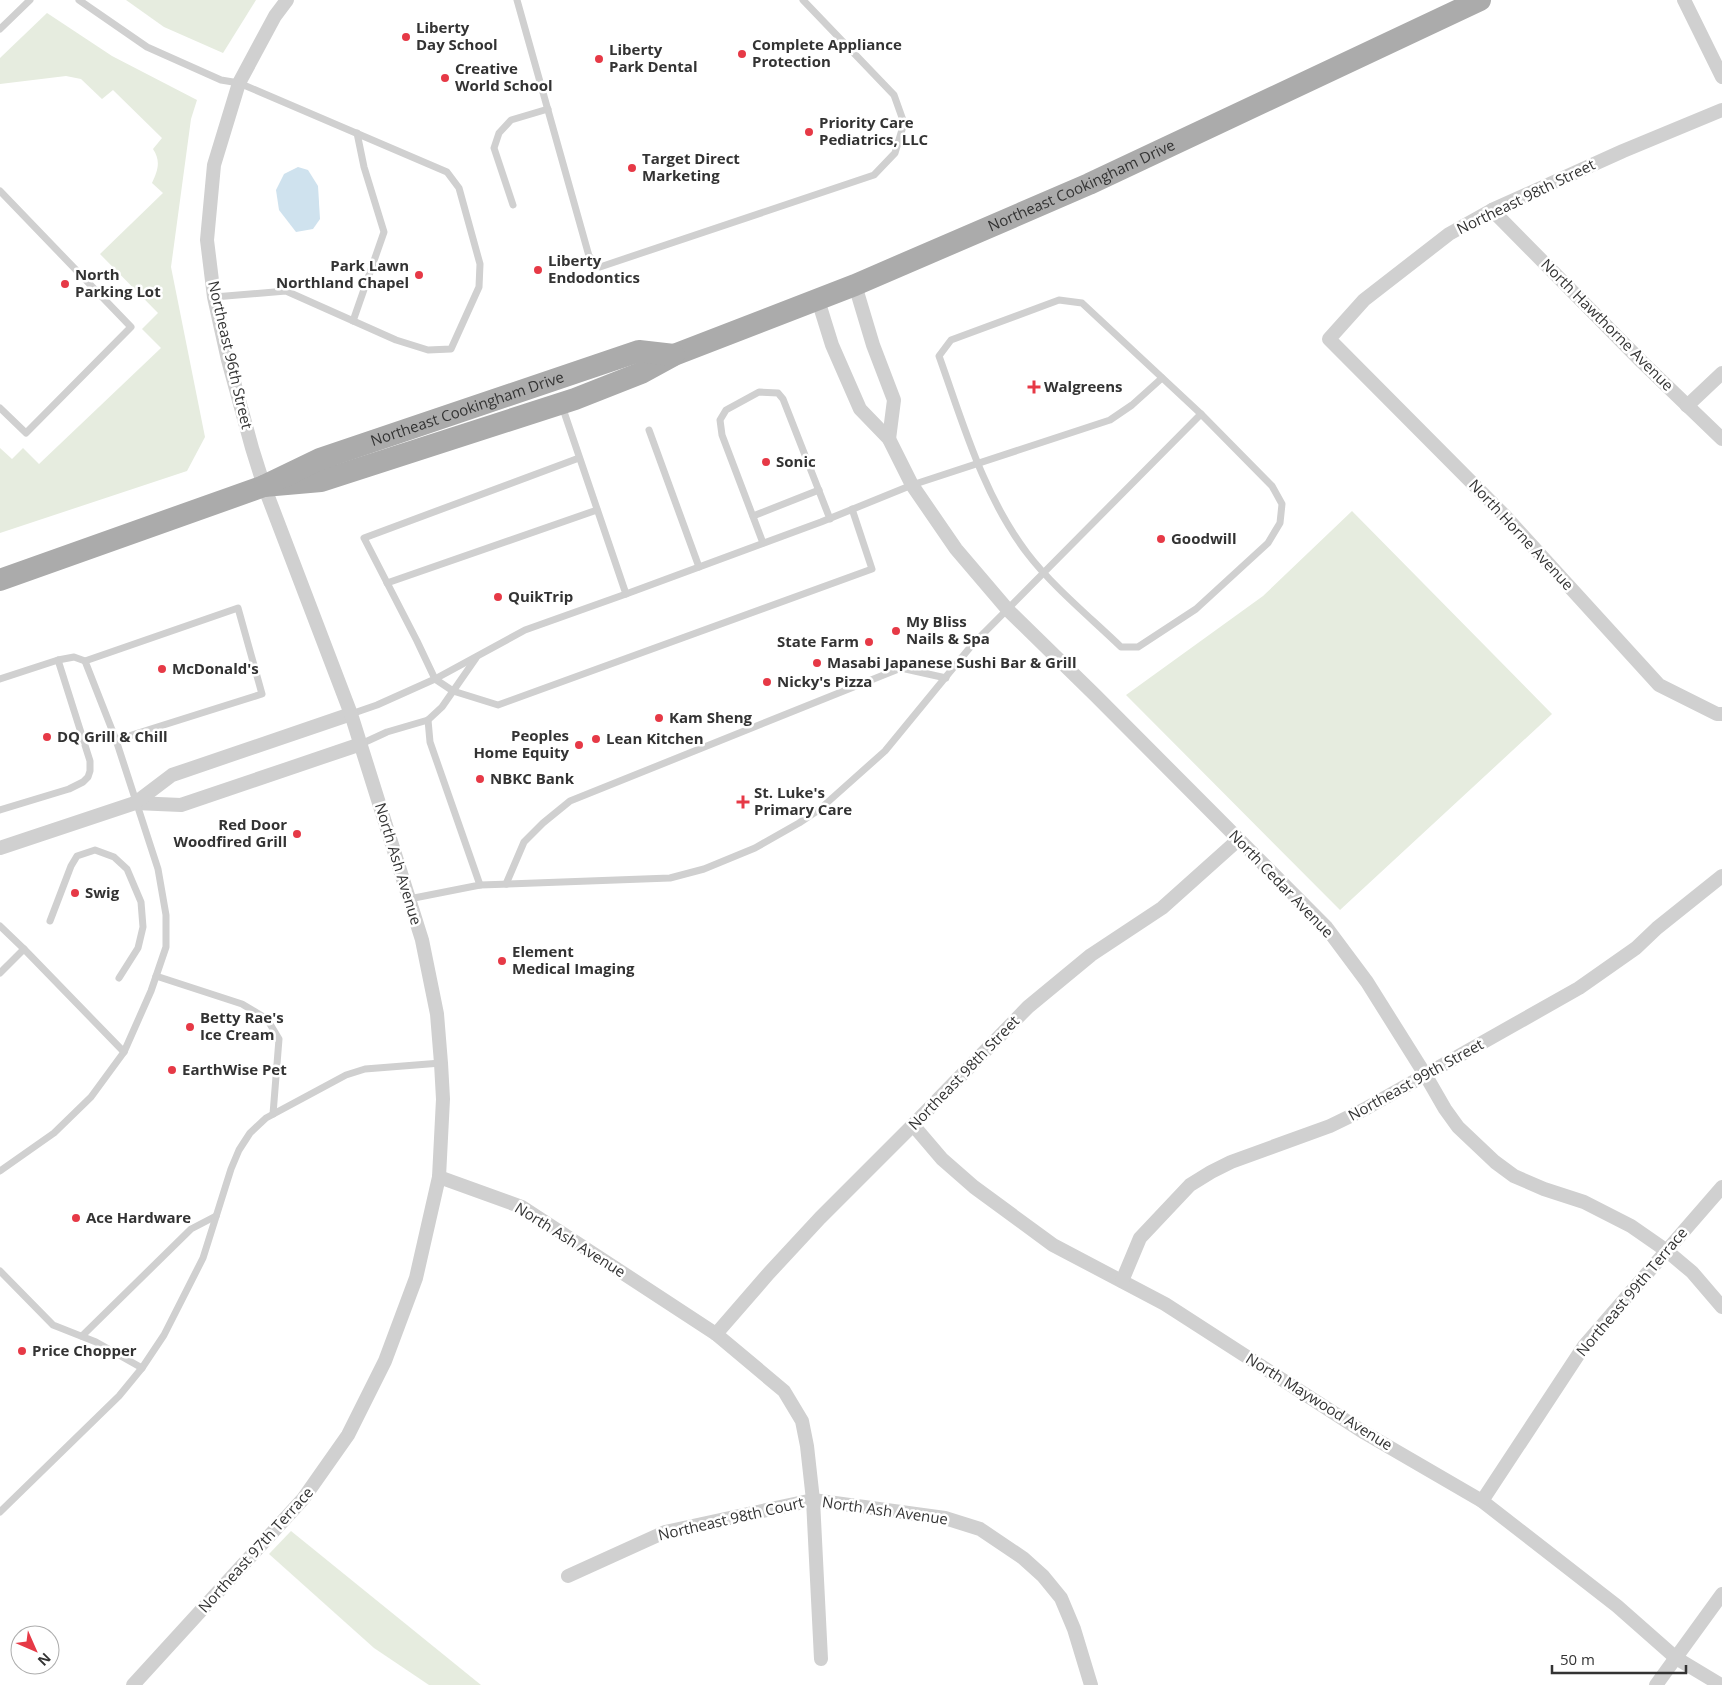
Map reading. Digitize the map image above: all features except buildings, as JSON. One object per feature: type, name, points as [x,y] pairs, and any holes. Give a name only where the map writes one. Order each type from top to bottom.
[{"type":"main road","name":"Northeast Cookingham Drive","points":[[264,486],[322,481],[562,404],[641,373],[674,355],[855,285],[1089,184],[1480,0]]},
{"type":"main road","name":"Northeast Cookingham Drive","points":[[0,580],[264,486],[320,459],[639,351],[674,355]]},
{"type":"street","name":"Northeast 96th Street","points":[[264,486],[252,448],[214,297],[207,240],[214,165],[239,83],[275,16],[287,0]]},
{"type":"street","points":[[1684,0],[1722,77]]},
{"type":"street","name":"Northeast 98th Street","points":[[1329,340],[1364,300],[1449,234],[1492,210],[1623,150],[1722,110]]},
{"type":"street","name":"North Hawthorne Avenue","points":[[1492,210],[1722,439]]},
{"type":"street","points":[[855,285],[873,345],[894,400],[889,439]]},
{"type":"street","name":"North Cedar Avenue","points":[[818,300],[832,345],[860,409],[889,439],[912,486],[956,549],[1008,610],[1095,694],[1326,927],[1367,982],[1458,1127],[1495,1162],[1514,1176],[1605,1212],[1631,1226],[1667,1251],[1692,1272],[1722,1307]]},
{"type":"street","name":"North Horne Avenue","points":[[1329,340],[1505,516],[1659,684],[1717,714],[1722,714]]},
{"type":"street","points":[[1688,406],[1722,372]]},
{"type":"street","name":"North Ash Avenue","points":[[264,486],[361,744],[422,940],[437,1014],[441,1063],[443,1099],[439,1177],[522,1207],[716,1334],[784,1391],[802,1422],[807,1446],[813,1500],[945,1518],[980,1529],[1023,1558],[1043,1576],[1061,1598],[1074,1630],[1090,1685]]},
{"type":"street","points":[[0,848],[135,802],[172,775],[350,714]]},
{"type":"street","points":[[135,802],[181,805],[361,744]]},
{"type":"street","name":"Northeast 98th Street","points":[[716,1334],[820,1218],[913,1126],[1028,1007],[1091,954],[1162,908],[1238,840]]},
{"type":"street","name":"Northeast 99th Street","points":[[1122,1281],[1140,1238],[1190,1185],[1231,1162],[1330,1126],[1426,1076],[1578,988],[1610,968],[1636,948],[1657,928],[1722,876]]},
{"type":"street","name":"North Maywood Avenue","points":[[913,1126],[942,1159],[974,1187],[1053,1245],[1166,1304],[1365,1433],[1482,1501],[1610,1600],[1676,1658],[1721,1685]]},
{"type":"street","name":"Northeast 97th Terrace","points":[[133,1685],[303,1499],[348,1435],[385,1361],[416,1278],[439,1177]]},
{"type":"street","name":"Northeast 99th Terrace","points":[[1482,1501],[1584,1346],[1722,1187]]},
{"type":"street","points":[[813,1500],[821,1659]]},
{"type":"street","name":"Northeast 98th Court","points":[[568,1576],[665,1532],[813,1500]]},
{"type":"street","points":[[1656,1685],[1722,1594]]},
{"type":"lane","points":[[0,29],[30,0]]},
{"type":"lane","points":[[79,0],[147,47],[221,80],[239,83],[447,172],[459,188],[480,264],[479,287],[452,349],[428,350],[396,340],[286,291],[214,297]]},
{"type":"lane","points":[[517,0],[589,256],[600,267],[874,175],[895,154],[904,123],[894,94],[803,0]]},
{"type":"lane","points":[[513,205],[494,148],[499,133],[511,120],[548,109]]},
{"type":"lane","points":[[353,321],[384,232],[364,167],[357,133]]},
{"type":"lane","points":[[0,191],[131,327],[26,433],[0,408]]},
{"type":"lane","points":[[1059,300],[1082,303],[1201,414],[1272,486],[1282,504],[1280,522],[1268,543],[1196,609],[1138,647],[1121,647],[1027,554],[1007,525],[977,464],[939,356],[951,340],[1059,300]]},
{"type":"lane","points":[[350,714],[377,705],[434,679],[525,630],[763,544],[912,486],[1110,420],[1132,405],[1162,378]]},
{"type":"lane","points":[[763,544],[722,435],[720,420],[726,410],[759,392],[778,393],[783,399],[830,519]]},
{"type":"lane","points":[[562,404],[626,594]]},
{"type":"lane","points":[[409,899],[480,885],[670,878],[704,869],[755,848],[799,823],[820,809],[885,751],[972,645],[1201,414]]},
{"type":"lane","points":[[649,430],[699,567]]},
{"type":"lane","points":[[579,458],[364,538],[417,641],[434,679],[453,691],[498,705],[872,569],[852,509]]},
{"type":"lane","points":[[753,516],[819,490]]},
{"type":"lane","points":[[387,583],[597,510]]},
{"type":"lane","points":[[0,679],[58,660],[74,657],[86,661],[238,608],[262,694],[116,740]]},
{"type":"lane","points":[[361,744],[387,732],[428,720],[442,707],[477,656]]},
{"type":"lane","points":[[0,810],[26,800],[69,789],[83,782],[88,777],[90,761],[58,660]]},
{"type":"lane","points":[[0,1171],[54,1133],[90,1097],[124,1052],[156,976],[166,946],[166,915],[158,869],[116,740],[86,661]]},
{"type":"lane","points":[[506,884],[524,842],[570,801],[901,668],[946,678]]},
{"type":"lane","points":[[428,720],[430,742],[480,885]]},
{"type":"lane","points":[[50,922],[71,866],[77,856],[95,850],[114,857],[127,869],[134,885],[141,902],[143,927],[138,948],[119,978]]},
{"type":"lane","points":[[0,926],[124,1052]]},
{"type":"lane","points":[[0,974],[24,949]]},
{"type":"lane","points":[[156,976],[242,1004],[267,1019],[279,1039],[273,1114]]},
{"type":"lane","points":[[0,1512],[119,1396],[142,1368],[164,1334],[203,1258],[239,1150],[250,1132],[266,1118],[346,1075],[364,1069],[441,1063]]},
{"type":"lane","points":[[82,1336],[191,1228],[216,1216]]},
{"type":"lane","points":[[0,1271],[54,1325],[96,1342],[142,1368]]},
{"type":"shaded area","points":[[126,0],[256,0],[223,53],[164,27]]},
{"type":"shaded area","points":[[47,13],[112,56],[197,100],[191,119],[171,267],[205,437],[187,471],[0,533],[0,448],[12,459],[23,448],[39,464],[161,348],[142,329],[158,313],[100,254],[163,193],[152,183],[158,166],[156,153],[153,149],[162,138],[113,90],[102,99],[81,79],[66,76],[0,84],[0,58]]},
{"type":"shaded area","points":[[1352,511],[1552,714],[1340,910],[1126,695],[1263,596]]},
{"type":"shaded area","points":[[291,1531],[481,1685],[429,1685],[374,1648],[269,1554]]},
{"type":"water","points":[[298,167],[308,170],[318,186],[320,219],[313,229],[296,232],[279,210],[276,190],[284,174]]},
{"type":"place","name":"Liberty Day School","points":[[406,37]]},
{"type":"place","name":"Complete Appliance Protection","points":[[742,54]]},
{"type":"place","name":"Liberty Park Dental","points":[[599,59]]},
{"type":"place","name":"Creative World School","points":[[445,78]]},
{"type":"place","name":"Priority Care Pediatrics, LLC","points":[[809,132]]},
{"type":"place","name":"Target Direct Marketing","points":[[632,168]]},
{"type":"place","name":"Liberty Endodontics","points":[[538,270]]},
{"type":"place","name":"Park Lawn Northland Chapel","points":[[419,275]]},
{"type":"place","name":"North Parking Lot","points":[[65,284]]},
{"type":"place","name":"Walgreens","points":[[1034,387]]},
{"type":"place","name":"Sonic","points":[[766,462]]},
{"type":"place","name":"Goodwill","points":[[1161,539]]},
{"type":"place","name":"QuikTrip","points":[[498,597]]},
{"type":"place","name":"My Bliss Nails & Spa","points":[[896,631]]},
{"type":"place","name":"State Farm","points":[[869,642]]},
{"type":"place","name":"Masabi Japanese Sushi Bar & Grill","points":[[817,663]]},
{"type":"place","name":"McDonald's","points":[[162,669]]},
{"type":"place","name":"Nicky's Pizza","points":[[767,682]]},
{"type":"place","name":"Kam Sheng","points":[[659,718]]},
{"type":"place","name":"DQ Grill & Chill","points":[[47,737]]},
{"type":"place","name":"Lean Kitchen","points":[[596,739]]},
{"type":"place","name":"Peoples Home Equity","points":[[579,745]]},
{"type":"place","name":"NBKC Bank","points":[[480,779]]},
{"type":"place","name":"St. Luke's Primary Care","points":[[743,802]]},
{"type":"place","name":"Red Door Woodfired Grill","points":[[297,834]]},
{"type":"place","name":"Swig","points":[[75,893]]},
{"type":"place","name":"Element Medical Imaging","points":[[502,961]]},
{"type":"place","name":"Betty Rae's Ice Cream","points":[[190,1027]]},
{"type":"place","name":"EarthWise Pet","points":[[172,1070]]},
{"type":"place","name":"Ace Hardware","points":[[76,1218]]},
{"type":"place","name":"Price Chopper","points":[[22,1351]]}]
